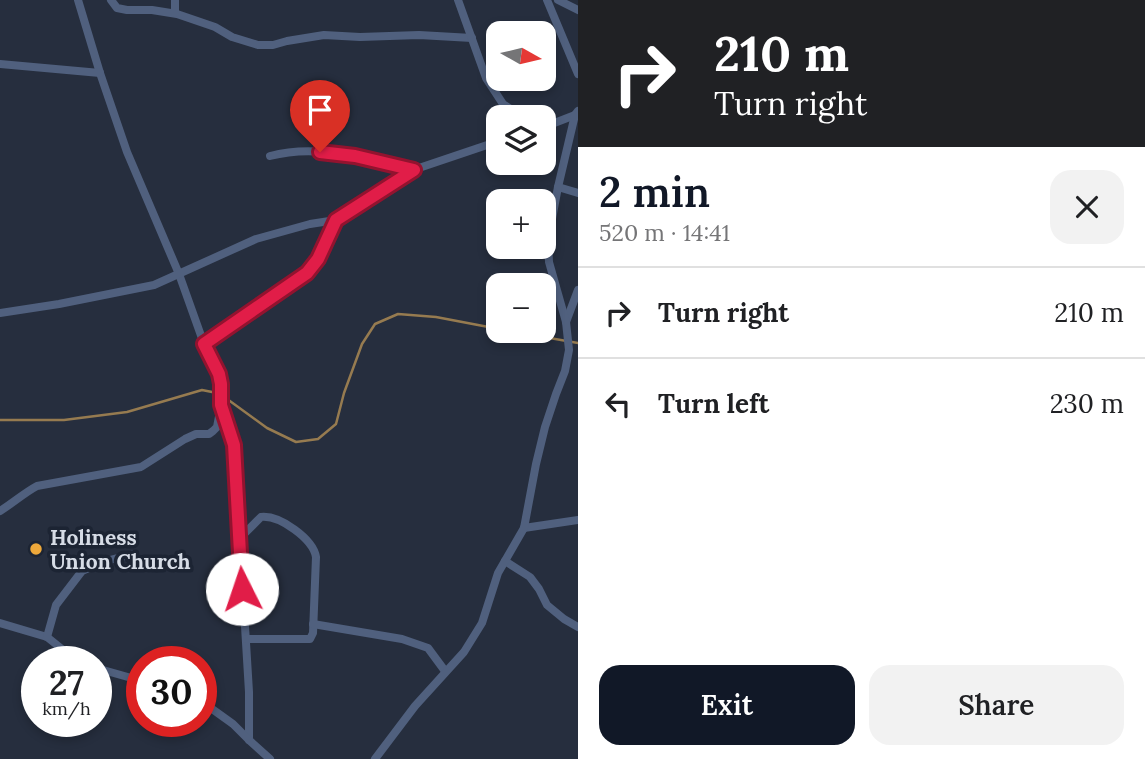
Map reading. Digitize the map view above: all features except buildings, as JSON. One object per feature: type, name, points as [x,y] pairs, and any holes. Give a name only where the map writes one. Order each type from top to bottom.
[{"type":"street","points":[[0,511],[37,486],[141,467],[185,439],[213,431],[217,427],[221,405],[219,374],[204,344],[179,274],[127,152],[78,0]]},
{"type":"street","points":[[111,0],[117,8],[174,13],[258,45],[273,46],[324,35],[472,38]]},
{"type":"street","points":[[174,13],[175,0]]},
{"type":"street","points":[[458,0],[486,78],[505,105]]},
{"type":"street","points":[[548,0],[578,74]]},
{"type":"street","points":[[558,0],[578,10]]},
{"type":"street","points":[[0,64],[100,73]]},
{"type":"street","points":[[556,123],[577,113]]},
{"type":"street","points":[[375,759],[415,706],[464,652],[482,624],[498,573],[524,528],[545,427],[565,371],[569,350],[566,322],[549,262],[548,240],[577,113]]},
{"type":"street","points":[[0,313],[153,285],[256,239],[310,224],[336,220],[414,170],[486,145]]},
{"type":"street","points":[[270,156],[304,151],[334,153],[414,170]]},
{"type":"street","points":[[558,187],[578,193]]},
{"type":"street","points":[[204,344],[307,273],[318,259],[336,220]]},
{"type":"street","points":[[566,322],[578,289]]},
{"type":"street","points":[[221,405],[234,445],[249,692],[249,740]]},
{"type":"street","points":[[239,539],[261,517],[268,516],[292,528],[314,549],[316,557],[312,636],[308,640],[246,639]]},
{"type":"street","points":[[524,528],[578,520]]},
{"type":"street","points":[[47,637],[56,605],[82,571],[133,554]]},
{"type":"street","points":[[505,561],[530,577],[547,605],[578,627]]},
{"type":"street","points":[[0,623],[47,637],[58,646]]},
{"type":"street","points":[[313,624],[402,639],[428,648],[445,671]]},
{"type":"street","points":[[217,712],[270,759]]},
{"type":"waterway","points":[[223,396],[267,428],[296,442],[318,439],[336,424],[362,344],[375,324],[398,314],[436,317],[486,327]]},
{"type":"waterway","points":[[556,339],[578,343]]},
{"type":"waterway","points":[[0,420],[64,420],[127,412],[202,390],[217,393]]},
{"type":"place","name":"Holiness Union Church","points":[[36,549]]},
{"type":"route","points":[[242,589],[234,445],[221,405],[219,374],[204,344],[307,273],[318,259],[336,220],[414,170],[355,156],[320,152]]}]
